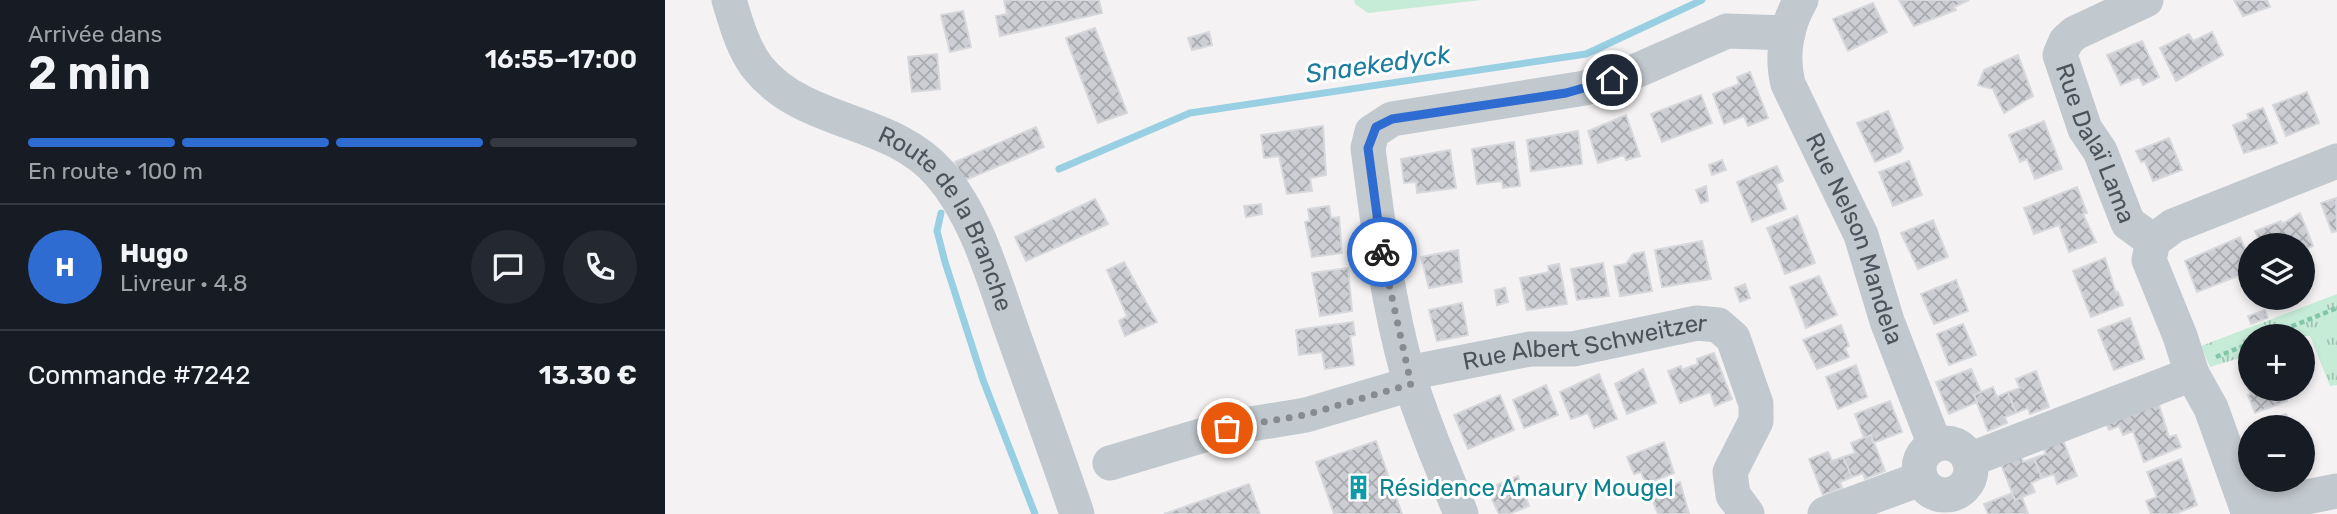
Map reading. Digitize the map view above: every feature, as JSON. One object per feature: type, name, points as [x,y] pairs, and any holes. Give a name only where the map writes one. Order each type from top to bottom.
[{"type":"street","name":"Route de la Branche","points":[[729,0],[751,57],[779,89],[821,111],[898,139],[931,164],[949,185],[969,221],[1003,305],[1077,514]]},
{"type":"street","name":"Rue Nelson Mandela","points":[[1801,0],[1788,33],[1784,66],[1791,94],[1849,206],[1866,248],[1887,321],[1935,445]]},
{"type":"street","name":"Rue Dalaï Lama","points":[[2146,0],[2075,33],[2066,41],[2060,55],[2085,129],[2100,151],[2128,223],[2153,241]]},
{"type":"street","points":[[1461,514],[1409,379],[1380,243],[1368,148],[1376,127],[1392,119],[1566,93],[1604,83],[1727,31],[1788,33]]},
{"type":"street","points":[[2337,161],[2173,226],[2153,241],[2149,260],[2191,371],[2211,408],[2248,511],[2337,491]]},
{"type":"street","name":"Rue Albert Schweitzer","points":[[1110,463],[1227,428],[1305,415],[1409,379],[1530,349],[1573,349],[1697,323],[1718,325],[1733,338],[1756,404],[1756,421],[1730,472],[1733,495],[1747,514]]},
{"type":"street","points":[[1969,460],[2191,371]]},
{"type":"street","points":[[1952,444],[1963,451],[1969,460],[1969,478],[1958,504],[1935,494],[1920,479],[1921,458],[1935,445],[1952,444]]},
{"type":"street","points":[[1825,514],[1920,479]]},
{"type":"path","points":[[2298,324],[2337,308]]},
{"type":"path","points":[[2191,371],[2238,349]]},
{"type":"green space","points":[[1354,0],[1481,0],[1368,13],[1355,4]]},
{"type":"green space","points":[[2337,294],[2337,385],[2330,386],[2315,348],[2315,324],[2259,324],[2295,310],[2315,310],[2315,302]]},
{"type":"green space","points":[[2238,332],[2238,359],[2210,367],[2201,346]]},
{"type":"building","points":[[1004,0],[1099,0],[1102,13],[1000,36],[996,16],[1007,14]]},
{"type":"building","points":[[1899,0],[1969,0],[1954,7],[1956,10],[1914,26]]},
{"type":"building","points":[[2234,0],[2267,0],[2270,7],[2243,16]]},
{"type":"building","points":[[1873,3],[1887,32],[1848,51],[1833,19]]},
{"type":"building","points":[[963,11],[971,47],[950,52],[941,15]]},
{"type":"building","points":[[1095,28],[1127,113],[1098,123],[1066,38]]},
{"type":"building","points":[[1209,32],[1212,45],[1192,50],[1188,38]]},
{"type":"building","points":[[2212,32],[2223,55],[2176,81],[2160,48],[2189,34],[2193,41]]},
{"type":"building","points":[[2142,41],[2159,77],[2143,85],[2139,77],[2121,85],[2107,55]]},
{"type":"building","points":[[937,54],[940,89],[912,92],[908,57]]},
{"type":"building","points":[[2018,55],[2033,96],[2004,113],[1993,89],[1978,85],[1984,70]]},
{"type":"building","points":[[1750,72],[1768,118],[1748,126],[1744,116],[1724,124],[1713,94],[1739,84],[1737,77]]},
{"type":"building","points":[[2307,92],[2319,123],[2286,136],[2273,105]]},
{"type":"building","points":[[1701,95],[1712,123],[1662,142],[1651,114]]},
{"type":"building","points":[[2263,108],[2277,143],[2244,153],[2233,125],[2249,119],[2247,114]]},
{"type":"building","points":[[1888,111],[1903,148],[1900,152],[1875,162],[1857,123]]},
{"type":"building","points":[[1626,115],[1640,156],[1626,160],[1624,155],[1598,163],[1588,131]]},
{"type":"building","points":[[2044,121],[2062,169],[2035,179],[2027,159],[2020,162],[2009,135]]},
{"type":"building","points":[[1323,126],[1326,175],[1310,178],[1312,191],[1287,194],[1279,156],[1264,158],[1261,135]]},
{"type":"building","points":[[1036,127],[1044,147],[963,181],[955,162]]},
{"type":"building","points":[[1578,131],[1582,164],[1531,171],[1527,140]]},
{"type":"building","points":[[2169,138],[2182,170],[2153,181],[2145,161],[2141,162],[2136,151]]},
{"type":"building","points":[[1514,142],[1520,186],[1503,188],[1502,181],[1477,184],[1472,149]]},
{"type":"building","points":[[1450,150],[1456,188],[1417,193],[1416,182],[1404,183],[1401,159]]},
{"type":"building","points":[[1722,160],[1726,170],[1712,175],[1709,165]]},
{"type":"building","points":[[1909,161],[1922,195],[1893,206],[1879,172]]},
{"type":"building","points":[[1777,166],[1783,181],[1776,184],[1786,209],[1752,222],[1737,182]]},
{"type":"building","points":[[1706,186],[1708,201],[1701,203],[1696,190]]},
{"type":"building","points":[[2077,187],[2087,213],[2083,214],[2096,242],[2069,252],[2059,225],[2034,234],[2024,208]]},
{"type":"building","points":[[2336,198],[2337,231],[2332,232],[2321,203]]},
{"type":"building","points":[[1095,199],[1108,224],[1026,261],[1015,237]]},
{"type":"building","points":[[1261,204],[1262,214],[1246,217],[1244,206]]},
{"type":"building","points":[[1329,206],[1331,218],[1339,217],[1342,253],[1312,257],[1305,222],[1310,221],[1308,209]]},
{"type":"building","points":[[2300,213],[2308,233],[2255,231],[2281,221],[2282,224]]},
{"type":"building","points":[[1797,216],[1815,263],[1785,274],[1767,228]]},
{"type":"building","points":[[1933,220],[1948,257],[1918,269],[1901,233]]},
{"type":"building","points":[[2238,238],[2238,276],[2197,292],[2185,261]]},
{"type":"building","points":[[1702,241],[1711,279],[1662,287],[1655,250]]},
{"type":"building","points":[[1458,250],[1462,282],[1429,288],[1421,257]]},
{"type":"building","points":[[1644,252],[1652,291],[1620,296],[1614,266],[1626,264],[1633,254]]},
{"type":"building","points":[[2105,258],[2116,293],[2118,292],[2123,305],[2091,317],[2073,271]]},
{"type":"building","points":[[1124,262],[1157,322],[1125,336],[1119,321],[1127,316],[1107,270]]},
{"type":"building","points":[[1603,263],[1609,296],[1577,300],[1571,269]]},
{"type":"building","points":[[1559,264],[1567,304],[1527,310],[1520,278],[1549,272],[1548,266]]},
{"type":"building","points":[[1348,268],[1352,311],[1320,316],[1312,273]]},
{"type":"building","points":[[1819,276],[1837,315],[1806,328],[1790,287]]},
{"type":"building","points":[[1956,280],[1968,311],[1934,324],[1921,294]]},
{"type":"building","points":[[1745,284],[1750,298],[1740,302],[1735,288]]},
{"type":"building","points":[[1505,288],[1508,302],[1497,305],[1495,290]]},
{"type":"building","points":[[1462,303],[1468,335],[1437,341],[1429,310]]},
{"type":"building","points":[[2265,310],[2268,318],[2251,324],[2248,316]]},
{"type":"building","points":[[2130,318],[2144,359],[2114,370],[2098,330]]},
{"type":"building","points":[[1353,322],[1355,335],[1350,336],[1354,365],[1325,369],[1322,352],[1299,355],[1296,330]]},
{"type":"building","points":[[1963,324],[1976,355],[1949,365],[1937,334]]},
{"type":"building","points":[[1841,325],[1849,346],[1845,348],[1849,357],[1817,369],[1803,340]]},
{"type":"building","points":[[1714,353],[1732,399],[1715,406],[1710,392],[1680,403],[1668,371],[1681,366],[1682,370],[1698,364],[1697,359]]},
{"type":"building","points":[[1856,365],[1867,397],[1838,409],[1826,377]]},
{"type":"building","points":[[1643,369],[1656,403],[1627,414],[1615,384]]},
{"type":"building","points":[[1971,369],[1981,392],[1974,395],[1977,402],[1949,414],[1936,382]]},
{"type":"building","points":[[2036,371],[2049,407],[2030,414],[2028,408],[2016,413],[2008,392],[2020,388],[2016,379]]},
{"type":"building","points":[[1599,374],[1617,419],[1594,428],[1588,413],[1571,419],[1560,392]]},
{"type":"building","points":[[1546,385],[1558,415],[1524,428],[1513,400]]},
{"type":"building","points":[[1993,387],[1997,397],[2008,392],[2016,413],[2005,417],[2007,423],[1988,431],[1974,395]]},
{"type":"building","points":[[1500,395],[1514,430],[1468,449],[1454,415]]},
{"type":"building","points":[[1890,401],[1902,432],[1873,443],[1871,435],[1864,438],[1855,414]]},
{"type":"building","points":[[2250,401],[2287,401],[2255,413]]},
{"type":"building","points":[[2158,402],[2169,437],[2176,435],[2181,447],[2144,462],[2133,431],[2123,435],[2119,426],[2109,430],[2106,423]]},
{"type":"building","points":[[1871,435],[1885,471],[1865,479],[1863,473],[1852,477],[1843,457],[1855,453],[1851,443]]},
{"type":"building","points":[[2063,440],[2077,476],[2057,484],[2054,474],[2042,478],[2034,458],[2046,454],[2043,447]]},
{"type":"building","name":"Résidence Amaury Mougel","points":[[1376,441],[1402,514],[1334,514],[1316,462]]},
{"type":"building","points":[[1664,442],[1674,473],[1646,484],[1641,472],[1634,474],[1627,457]]},
{"type":"building","points":[[1828,452],[1832,461],[1843,457],[1852,477],[1840,482],[1842,488],[1823,495],[1809,459]]},
{"type":"building","points":[[2021,456],[2023,462],[2034,458],[2042,478],[2031,483],[2035,492],[2015,500],[2001,464]]},
{"type":"building","points":[[2181,459],[2197,505],[2175,514],[2151,514],[2146,501],[2157,497],[2147,472]]},
{"type":"building","points":[[1518,476],[1529,506],[1509,514],[1499,514],[1487,489]]},
{"type":"building","points":[[1680,482],[1689,514],[1658,514],[1650,494]]},
{"type":"building","points":[[1249,484],[1260,514],[1164,514]]},
{"type":"building","points":[[2012,493],[2015,500],[2022,497],[2028,514],[1988,514],[1984,504]]},
{"type":"waterway","name":"Snaekedyck","points":[[1059,169],[1190,113],[1586,54],[1702,0]]},
{"type":"waterway","name":"Snaekedyck","points":[[941,213],[937,231],[945,262],[983,380],[1035,514]]},
{"type":"way so far","points":[[1227,428],[1305,415],[1411,384],[1394,317],[1382,252]]},
{"type":"place","name":"Résidence Amaury Mougel","points":[[1359,488]]},
{"type":"route","points":[[1382,252],[1368,148],[1376,127],[1392,119],[1566,93],[1612,80]]}]
